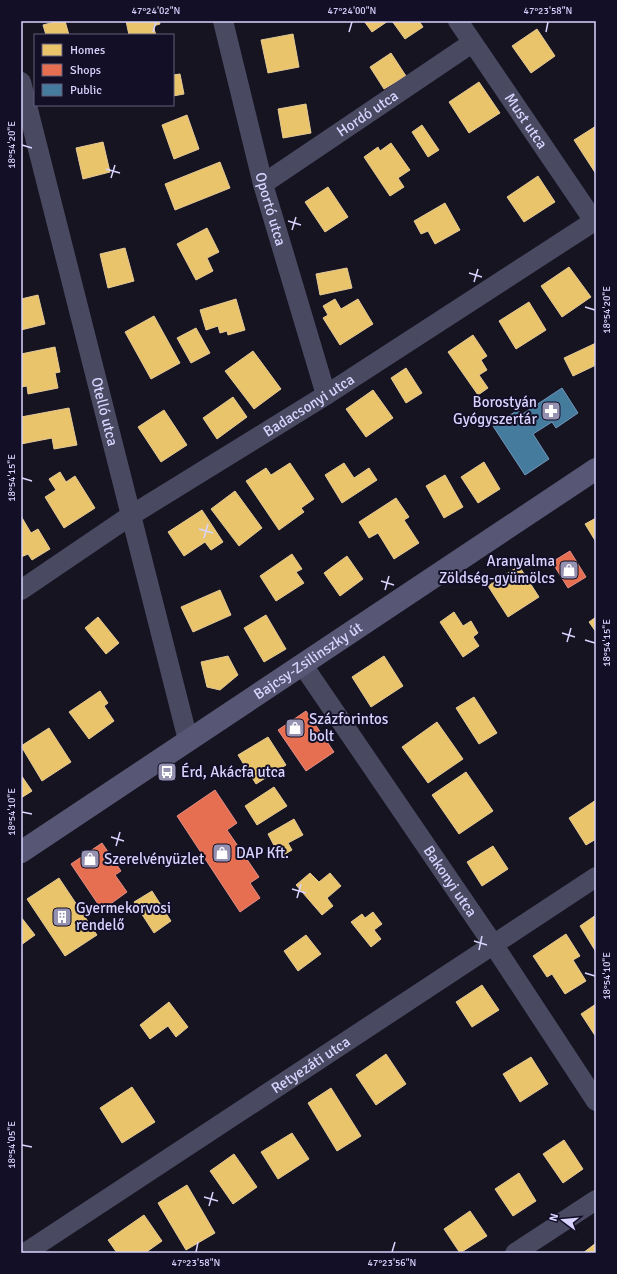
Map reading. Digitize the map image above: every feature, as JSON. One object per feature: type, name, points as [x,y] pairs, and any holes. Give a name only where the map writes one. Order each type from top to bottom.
[{"type":"main road","name":"Bajcsy-Zsilinszky út","points":[[21,852],[596,470]]},
{"type":"street","name":"Oportó utca","points":[[223,21],[263,184],[326,396]]},
{"type":"street","name":"Must utca","points":[[458,21],[595,221]]},
{"type":"street","name":"Hordó utca","points":[[263,184],[472,43]]},
{"type":"street","name":"Otelló utca","points":[[21,82],[188,740]]},
{"type":"street","name":"Badacsonyi utca","points":[[21,590],[130,516],[326,396],[595,221]]},
{"type":"street","name":"Bakonyi utca","points":[[302,664],[493,944],[596,1102]]},
{"type":"street","name":"Retyezáti utca","points":[[24,1253],[596,877]]},
{"type":"street","points":[[516,1253],[596,1200]]},
{"type":"building: Homes","points":[[58,21],[65,21],[69,34],[46,34],[43,25]]},
{"type":"building: Homes","points":[[126,21],[159,21],[160,24],[153,26],[156,34],[129,34]]},
{"type":"building: Homes","points":[[364,21],[388,21],[372,32]]},
{"type":"building: Homes","points":[[392,21],[419,21],[423,27],[405,39]]},
{"type":"building: Homes","points":[[537,29],[555,56],[531,73],[512,46]]},
{"type":"building: Homes","points":[[293,34],[299,67],[268,73],[261,40]]},
{"type":"building: Homes","points":[[391,53],[406,76],[384,89],[370,67]]},
{"type":"building: Homes","points":[[180,74],[184,94],[174,96],[174,75]]},
{"type":"building: Homes","points":[[479,82],[500,113],[469,133],[449,102]]},
{"type":"building: Homes","points":[[306,104],[311,133],[283,138],[278,109]]},
{"type":"building: Homes","points":[[187,115],[199,149],[174,159],[162,125]]},
{"type":"building: Homes","points":[[422,125],[439,150],[428,157],[412,132]]},
{"type":"building: Homes","points":[[596,126],[596,174],[574,140]]},
{"type":"building: Homes","points":[[103,142],[110,172],[83,179],[76,148]]},
{"type":"building: Homes","points":[[391,143],[410,170],[398,178],[404,187],[390,196],[364,157],[378,147],[380,151]]},
{"type":"building: Homes","points":[[220,162],[230,188],[175,210],[165,184]]},
{"type":"building: Homes","points":[[538,176],[555,202],[524,222],[507,197]]},
{"type":"building: Homes","points":[[328,187],[348,217],[325,232],[305,202]]},
{"type":"building: Homes","points":[[445,203],[460,230],[435,244],[428,231],[421,234],[414,221]]},
{"type":"building: Homes","points":[[207,228],[219,252],[207,258],[213,271],[196,280],[177,244]]},
{"type":"building: Homes","points":[[125,248],[134,281],[108,288],[100,254]]},
{"type":"building: Homes","points":[[569,267],[591,297],[562,317],[541,286]]},
{"type":"building: Homes","points":[[347,268],[352,288],[320,295],[316,274]]},
{"type":"building: Homes","points":[[38,295],[45,324],[21,330],[21,299]]},
{"type":"building: Homes","points":[[236,299],[245,330],[228,335],[227,331],[220,333],[218,326],[206,330],[200,310]]},
{"type":"building: Homes","points":[[335,299],[341,309],[358,299],[373,324],[340,345],[323,318],[328,315],[323,306]]},
{"type":"building: Homes","points":[[529,302],[546,330],[516,349],[499,321]]},
{"type":"building: Homes","points":[[154,316],[180,363],[151,379],[125,332]]},
{"type":"building: Homes","points":[[196,328],[210,353],[191,363],[177,338]]},
{"type":"building: Homes","points":[[473,335],[487,356],[481,360],[487,370],[479,375],[488,388],[478,395],[448,352]]},
{"type":"building: Homes","points":[[596,343],[596,365],[573,376],[564,358]]},
{"type":"building: Homes","points":[[55,347],[60,372],[55,373],[58,388],[28,394],[27,386],[21,387],[21,354]]},
{"type":"building: Homes","points":[[253,351],[281,389],[254,409],[225,371]]},
{"type":"building: Homes","points":[[406,368],[422,393],[406,403],[391,378]]},
{"type":"building: Homes","points":[[373,390],[393,418],[366,437],[346,409]]},
{"type":"building: Homes","points":[[233,397],[247,417],[217,439],[203,418]]},
{"type":"building: Homes","points":[[69,408],[77,445],[54,449],[52,438],[21,444],[21,417]]},
{"type":"building: Homes","points":[[164,410],[187,445],[161,462],[138,427]]},
{"type":"building: Homes","points":[[484,462],[500,489],[478,503],[461,477]]},
{"type":"building: Homes","points":[[290,463],[314,499],[301,508],[304,512],[279,530],[246,481],[266,468],[271,475]]},
{"type":"building: Homes","points":[[344,463],[354,478],[369,468],[377,480],[342,503],[325,475]]},
{"type":"building: Homes","points":[[60,472],[66,482],[75,476],[95,508],[64,528],[45,497],[56,490],[49,479]]},
{"type":"building: Homes","points":[[445,475],[463,507],[444,518],[426,486]]},
{"type":"building: Homes","points":[[235,491],[262,528],[239,546],[211,509]]},
{"type":"building: Homes","points":[[396,498],[409,517],[404,520],[419,543],[394,559],[378,533],[369,538],[359,522]]},
{"type":"building: Homes","points":[[202,510],[223,542],[211,550],[205,542],[184,556],[168,532]]},
{"type":"building: Homes","points":[[21,516],[31,533],[38,529],[50,549],[32,560],[28,554],[21,557]]},
{"type":"building: Homes","points":[[596,518],[596,542],[585,524]]},
{"type":"building: Homes","points":[[292,554],[302,569],[296,572],[304,583],[276,601],[260,576]]},
{"type":"building: Homes","points":[[347,556],[363,579],[340,596],[324,573]]},
{"type":"building: Homes","points":[[519,566],[539,597],[508,617],[488,586]]},
{"type":"building: Homes","points":[[220,590],[231,615],[193,632],[181,607]]},
{"type":"building: Homes","points":[[454,612],[463,626],[471,621],[478,633],[473,637],[479,646],[463,657],[440,622]]},
{"type":"building: Homes","points":[[266,615],[286,649],[264,662],[244,628]]},
{"type":"building: Homes","points":[[98,617],[119,643],[106,654],[85,628]]},
{"type":"building: Homes","points":[[596,617],[596,632],[589,622]]},
{"type":"building: Homes","points":[[228,656],[238,675],[220,690],[207,687],[201,662]]},
{"type":"building: Homes","points":[[384,656],[403,686],[371,707],[352,677]]},
{"type":"building: Homes","points":[[100,691],[108,703],[104,706],[114,721],[89,739],[69,712]]},
{"type":"building: Homes","points":[[474,697],[497,733],[479,744],[456,708]]},
{"type":"building: Homes","points":[[437,722],[463,759],[428,783],[402,747]]},
{"type":"building: Homes","points":[[49,728],[71,762],[42,781],[21,746]]},
{"type":"building: Homes","points":[[268,737],[286,765],[256,784],[238,755]]},
{"type":"building: Homes","points":[[466,772],[493,811],[459,834],[432,795]]},
{"type":"building: Homes","points":[[21,775],[32,791],[21,798]]},
{"type":"building: Homes","points":[[274,787],[287,806],[257,825],[245,806]]},
{"type":"building: Homes","points":[[596,800],[596,839],[586,845],[569,818]]},
{"type":"building: Homes","points":[[294,819],[303,835],[288,843],[292,850],[280,857],[268,834]]},
{"type":"building: Homes","points":[[493,846],[508,869],[482,886],[467,862]]},
{"type":"building: Homes","points":[[310,873],[319,882],[330,873],[341,886],[327,898],[333,906],[322,915],[296,885]]},
{"type":"building: Homes","name":"Gyermekorvosi rendelő","points":[[59,878],[97,935],[65,956],[27,899]]},
{"type":"building: Homes","points":[[152,891],[171,921],[154,933],[134,902]]},
{"type":"building: Homes","points":[[373,912],[382,924],[374,930],[381,939],[371,947],[351,922],[362,914],[365,918]]},
{"type":"building: Homes","points":[[596,915],[596,952],[580,926]]},
{"type":"building: Homes","points":[[21,917],[35,935],[21,945]]},
{"type":"building: Homes","points":[[566,934],[580,956],[573,960],[586,981],[565,994],[552,974],[547,977],[533,956]]},
{"type":"building: Homes","points":[[306,935],[321,954],[298,971],[284,951]]},
{"type":"building: Homes","points":[[482,985],[499,1010],[472,1027],[456,1002]]},
{"type":"building: Homes","points":[[169,1002],[188,1027],[176,1037],[168,1026],[150,1039],[140,1025]]},
{"type":"building: Homes","points":[[596,1004],[596,1037],[581,1014]]},
{"type":"building: Homes","points":[[386,1054],[406,1084],[376,1105],[356,1075]]},
{"type":"building: Homes","points":[[531,1057],[548,1084],[520,1102],[503,1074]]},
{"type":"building: Homes","points":[[132,1087],[155,1122],[122,1143],[100,1108]]},
{"type":"building: Homes","points":[[331,1088],[361,1136],[337,1151],[308,1103]]},
{"type":"building: Homes","points":[[292,1133],[309,1159],[278,1179],[261,1152]]},
{"type":"building: Homes","points":[[564,1140],[583,1169],[563,1183],[543,1154]]},
{"type":"building: Homes","points":[[234,1154],[257,1187],[233,1204],[210,1171]]},
{"type":"building: Homes","points":[[519,1173],[536,1201],[513,1216],[495,1189]]},
{"type":"building: Homes","points":[[187,1185],[215,1233],[186,1250],[158,1203]]},
{"type":"building: Homes","points":[[470,1211],[487,1236],[460,1253],[444,1229]]},
{"type":"building: Homes","points":[[144,1215],[162,1241],[145,1253],[117,1253],[108,1240]]},
{"type":"building: Homes","points":[[596,1243],[596,1253],[583,1253]]},
{"type":"building: Shops","name":"Aranyalma Zöldség-gyümölcs","points":[[570,551],[586,577],[568,588],[552,562]]},
{"type":"building: Shops","points":[[306,711],[334,752],[306,771],[278,730]]},
{"type":"building: Shops","name":"DAP Kft.","points":[[215,790],[237,823],[227,830],[259,877],[250,883],[260,898],[240,912],[177,816]]},
{"type":"building: Shops","points":[[102,843],[121,871],[115,875],[127,892],[102,910],[71,864]]},
{"type":"building: Public","points":[[562,388],[578,413],[556,428],[552,422],[533,434],[549,459],[525,475],[493,426],[518,410],[521,415]]},
{"type":"place","name":"Borostyán Gyógyszertár","points":[[551,411]]},
{"type":"place","name":"Aranyalma Zöldség-gyümölcs","points":[[569,570]]},
{"type":"place","name":"Százforintos bolt","points":[[295,728]]},
{"type":"place","name":"Érd, Akácfa utca","points":[[167,772]]},
{"type":"place","name":"DAP Kft.","points":[[222,853]]},
{"type":"place","name":"Szerelvényüzlet","points":[[90,859]]},
{"type":"place","name":"Gyermekorvosi rendelő","points":[[62,917]]}]
